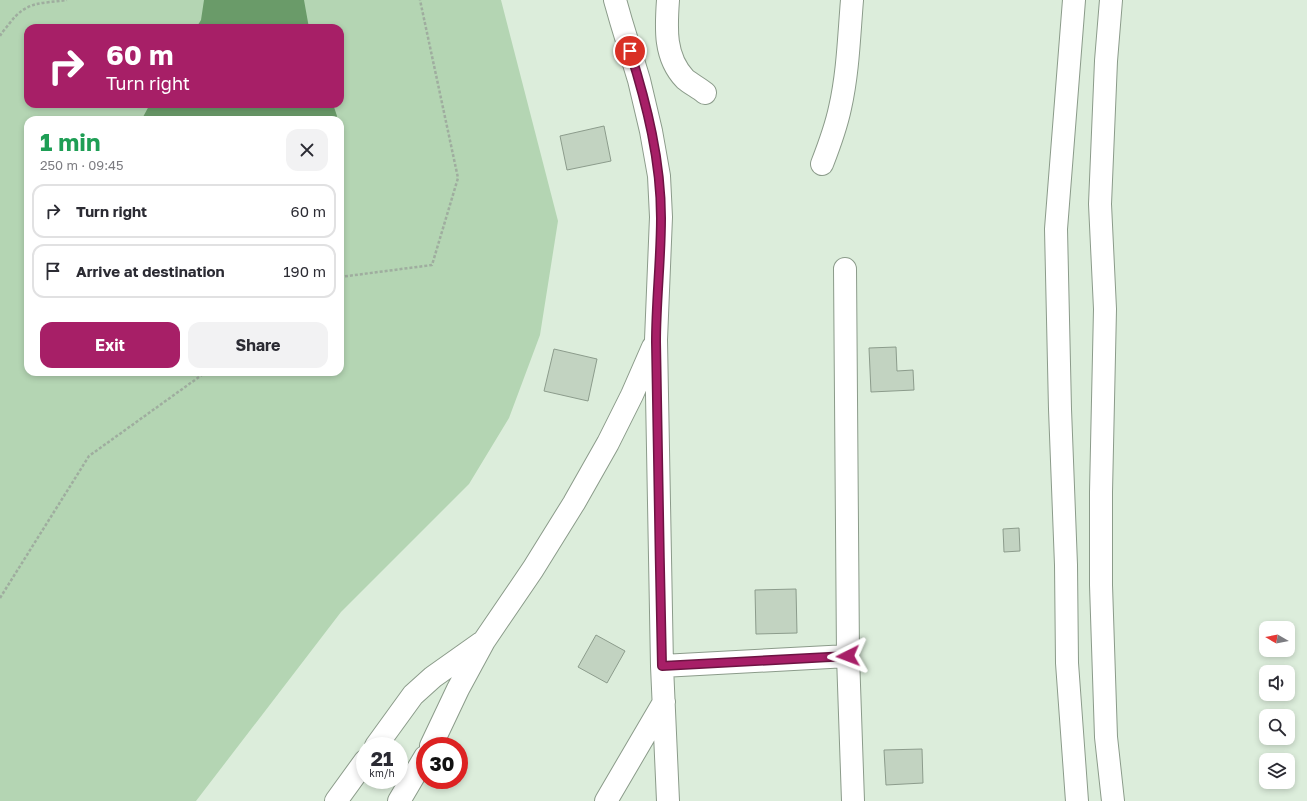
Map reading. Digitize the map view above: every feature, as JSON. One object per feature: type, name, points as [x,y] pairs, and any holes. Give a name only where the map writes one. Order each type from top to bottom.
[{"type":"street","points":[[615,0],[639,80],[651,130],[658,176],[661,217],[656,340],[662,666],[668,801]]},
{"type":"street","points":[[668,0],[667,34],[668,46],[672,58],[678,70],[686,80],[705,93]]},
{"type":"street","points":[[822,164],[840,109],[846,76],[852,0]]},
{"type":"street","points":[[1074,0],[1056,229],[1060,409],[1066,564],[1067,663],[1077,801]]},
{"type":"street","points":[[1111,0],[1106,61],[1100,204],[1105,309],[1101,492],[1102,632],[1106,737],[1114,801]]},
{"type":"street","points":[[845,269],[848,656],[853,801]]},
{"type":"street","points":[[436,737],[458,689],[484,641],[574,503],[608,444],[632,395],[656,340]]},
{"type":"street","points":[[382,737],[418,691],[438,673],[484,641]]},
{"type":"street","points":[[662,666],[848,656]]},
{"type":"street","points":[[606,801],[664,702]]},
{"type":"street","points":[[399,801],[416,772]]},
{"type":"street","points":[[336,801],[356,773]]},
{"type":"path","points":[[0,36],[16,14],[26,7],[40,3],[67,0]]},
{"type":"path","points":[[344,276],[432,265],[458,178],[420,0]]},
{"type":"path","points":[[0,598],[88,456],[200,376]]},
{"type":"shaded area","points":[[0,0],[501,0],[558,221],[540,335],[509,418],[469,484],[341,612],[196,801],[0,801]]},
{"type":"shaded area","points":[[204,0],[304,0],[308,24],[198,24],[201,20]]},
{"type":"shaded area","points":[[148,108],[334,108],[337,116],[144,116]]},
{"type":"building","points":[[604,126],[611,161],[567,170],[560,136]]},
{"type":"building","points":[[896,347],[897,371],[913,370],[914,390],[871,392],[869,348]]},
{"type":"building","points":[[554,349],[597,359],[588,401],[544,391]]},
{"type":"building","points":[[1019,528],[1020,551],[1004,552],[1003,529]]},
{"type":"building","points":[[796,589],[797,633],[756,634],[755,590]]},
{"type":"building","points":[[596,635],[625,651],[607,683],[578,667]]},
{"type":"building","points":[[922,749],[923,783],[886,785],[884,750]]},
{"type":"route","points":[[630,51],[639,80],[651,130],[658,176],[661,217],[656,340],[662,666],[848,656]]}]
